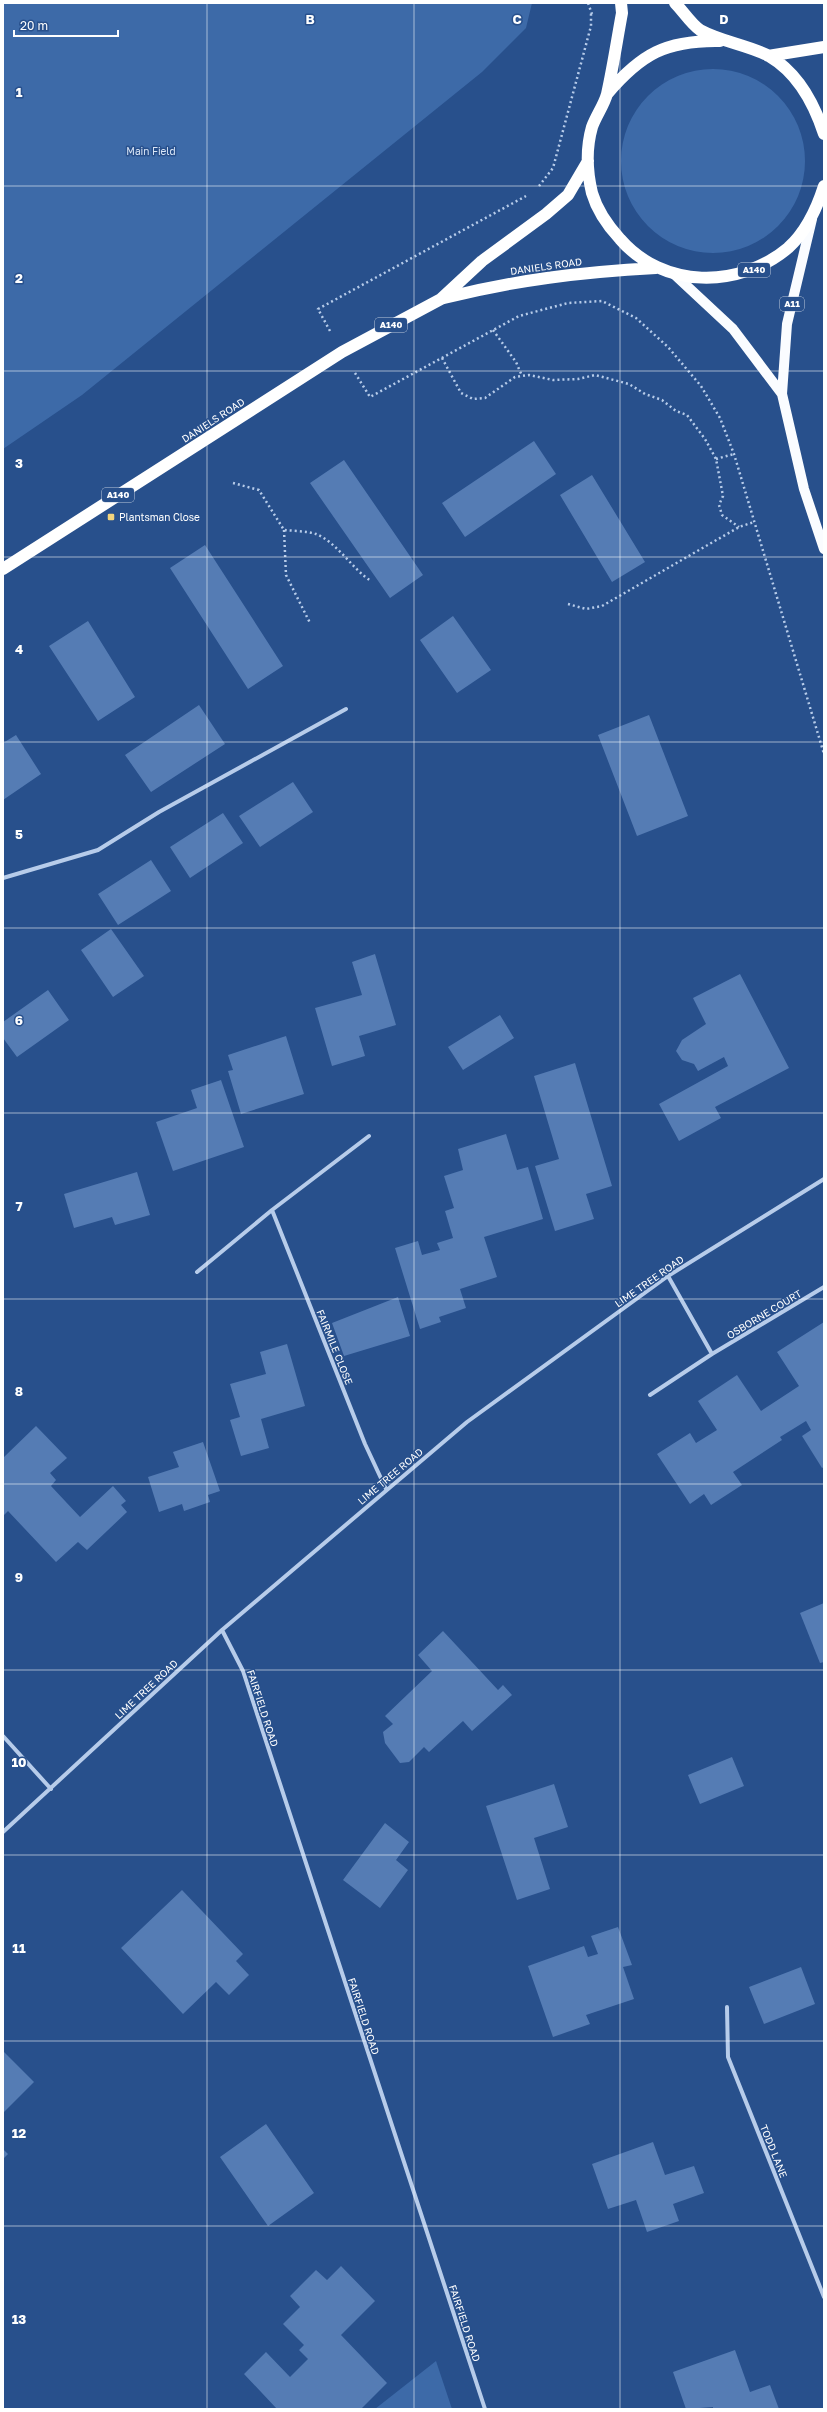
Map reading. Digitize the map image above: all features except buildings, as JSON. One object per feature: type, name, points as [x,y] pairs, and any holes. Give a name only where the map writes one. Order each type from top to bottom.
[{"type":"highway","name":"A11","points":[[621,3],[622,13],[606,95],[592,127],[588,161],[592,194],[606,224],[628,250],[656,268],[674,274]]},
{"type":"highway","points":[[676,3],[699,29],[768,56],[788,71],[804,89],[816,111],[824,134]]},
{"type":"highway","points":[[606,95],[628,69],[658,50],[692,40],[727,41]]},
{"type":"highway","points":[[768,56],[824,47]]},
{"type":"highway","name":"DANIELS ROAD","points":[[3,569],[342,352],[441,298],[482,261],[546,214],[568,194],[588,161]]},
{"type":"highway","name":"A11","points":[[813,215],[824,186]]},
{"type":"highway","name":"A140","points":[[674,274],[715,279],[754,270],[788,247],[813,215]]},
{"type":"highway","name":"DANIELS ROAD","points":[[441,298],[495,285],[581,272],[656,268]]},
{"type":"main road","name":"A11","points":[[813,215],[787,324],[782,394],[804,489],[824,549]]},
{"type":"main road","name":"A11","points":[[674,274],[733,329],[782,394]]},
{"type":"street","points":[[3,878],[98,850],[159,812],[346,709]]},
{"type":"street","points":[[196,1272],[272,1210],[369,1136]]},
{"type":"street","name":"LIME TREE ROAD","points":[[3,1832],[222,1630],[386,1489],[467,1422],[668,1276],[824,1179]]},
{"type":"street","name":"FAIRMILE CLOSE","points":[[272,1210],[365,1444],[386,1489]]},
{"type":"street","points":[[668,1276],[712,1354]]},
{"type":"street","name":"OSBORNE COURT","points":[[650,1395],[712,1354],[824,1287]]},
{"type":"street","name":"FAIRFIELD ROAD","points":[[222,1630],[243,1671],[485,2409]]},
{"type":"street","points":[[3,1736],[51,1789]]},
{"type":"street","name":"TODD LANE","points":[[727,2007],[728,2057],[824,2297]]},
{"type":"path","points":[[534,191],[553,168],[591,26],[592,12],[588,3]]},
{"type":"path","points":[[318,309],[527,195]]},
{"type":"path","points":[[370,397],[519,316],[568,303],[602,301],[636,318],[668,347],[701,386],[720,418],[734,454],[824,754]]},
{"type":"path","points":[[493,330],[516,362],[522,376]]},
{"type":"path","points":[[442,358],[461,393],[473,399],[485,398],[515,378],[522,376],[529,375],[552,380],[578,379],[595,375],[629,384],[687,414],[705,439],[716,459],[722,496],[719,505],[722,515],[739,527]]},
{"type":"path","points":[[716,459],[734,454]]},
{"type":"path","points":[[233,483],[259,490],[284,530],[286,575],[310,622]]},
{"type":"path","points":[[568,604],[586,609],[602,606],[739,527],[754,522]]},
{"type":"path","points":[[284,530],[316,534],[346,557],[363,576],[371,582]]},
{"type":"green space","name":"Main Field","points":[[3,3],[532,3],[526,28],[482,72],[82,395],[3,449]]},
{"type":"green space","points":[[704,69],[722,69],[748,76],[764,84],[778,96],[790,110],[798,126],[805,152],[805,170],[798,196],[790,212],[778,226],[764,238],[740,249],[722,253],[704,253],[686,249],[662,238],[648,226],[636,212],[625,188],[621,170],[621,152],[625,134],[636,110],[648,96],[662,84],[686,73]]},
{"type":"green space","points":[[436,2361],[452,2409],[375,2409]]},
{"type":"place","name":"Plantsman Close","points":[[111,517]]}]
